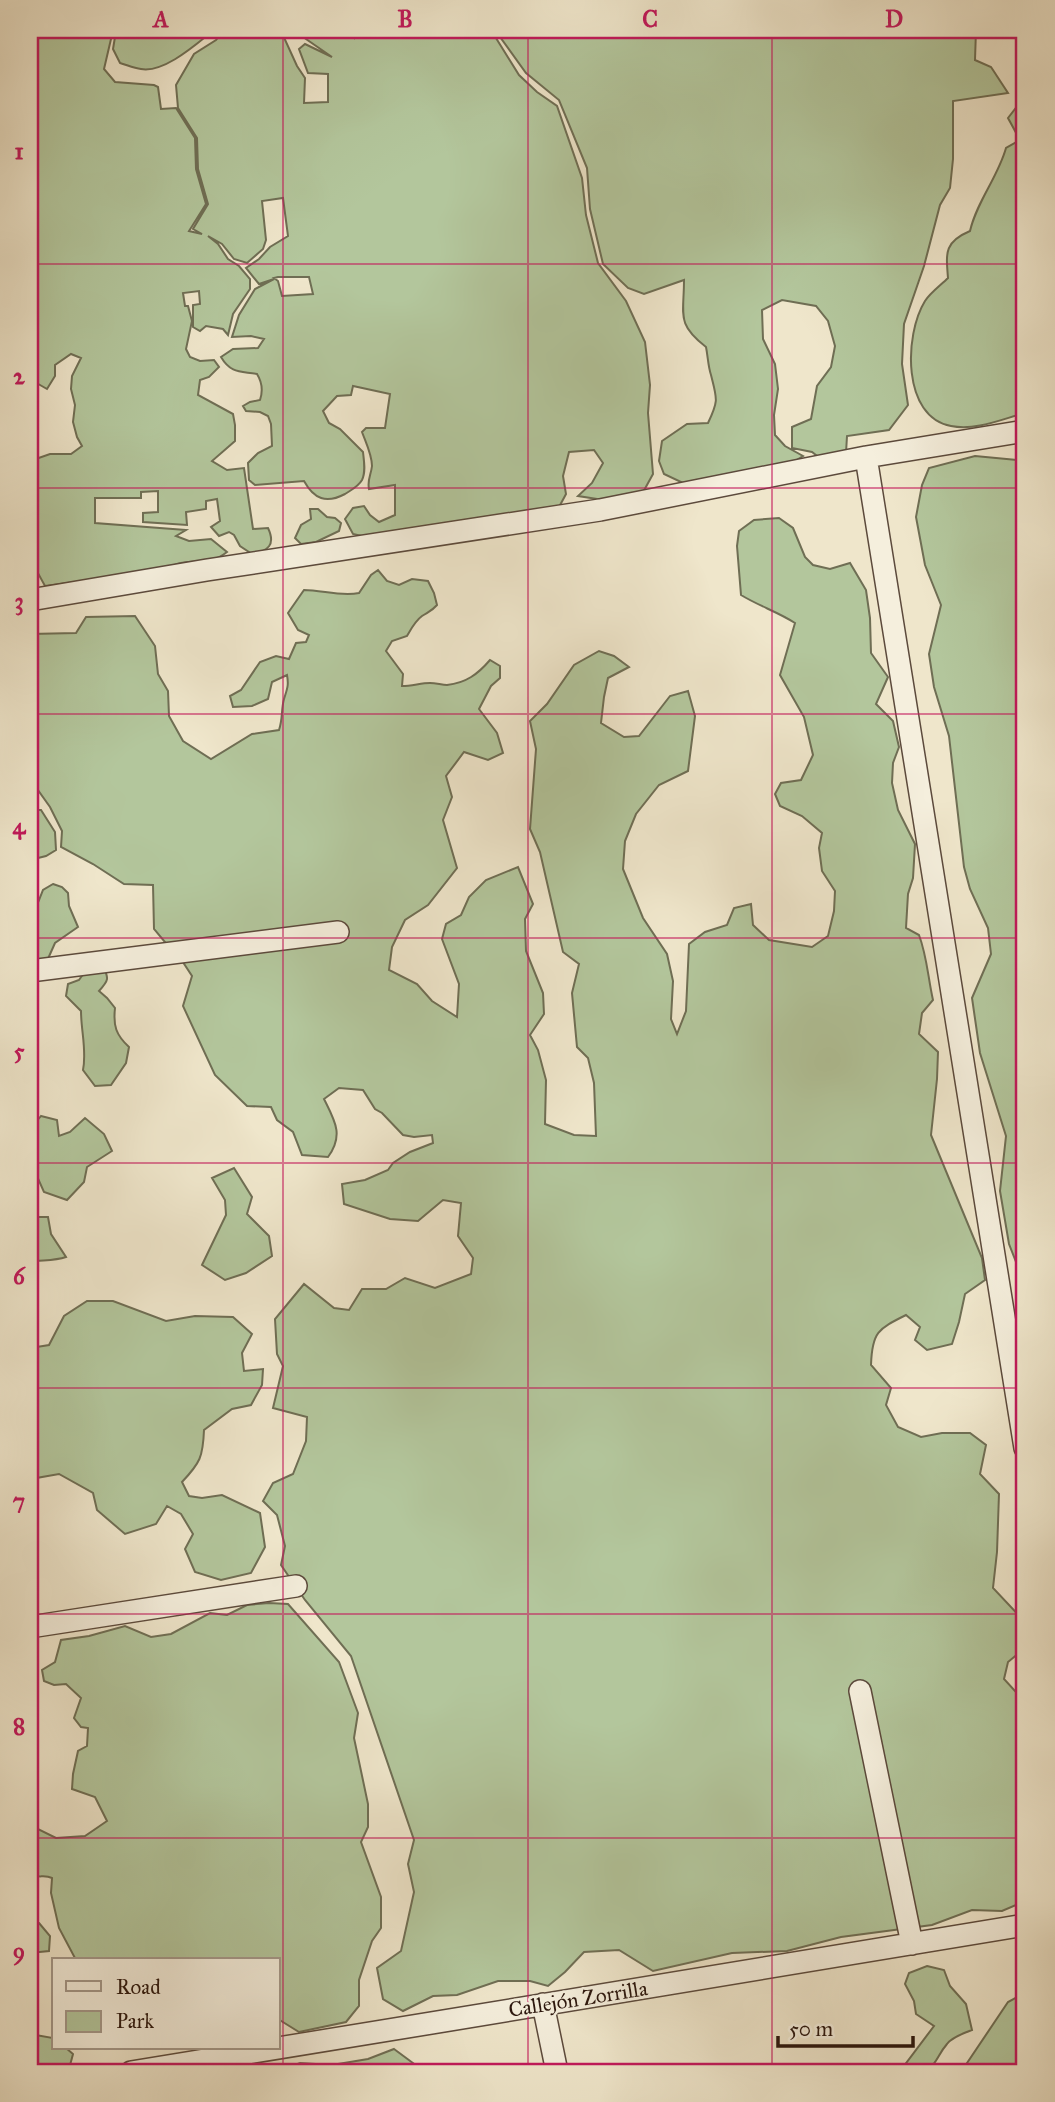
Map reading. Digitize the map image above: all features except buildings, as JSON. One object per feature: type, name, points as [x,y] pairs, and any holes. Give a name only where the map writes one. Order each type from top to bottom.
[{"type":"street","points":[[30,600],[600,510],[866,457],[1025,431]]},
{"type":"street","points":[[866,457],[1025,1448]]},
{"type":"street","points":[[30,971],[338,932]]},
{"type":"street","points":[[30,1627],[296,1586]]},
{"type":"street","points":[[860,1691],[912,1944]]},
{"type":"street","name":"Callejón Zorrilla","points":[[280,2047],[1025,1925]]},
{"type":"street","points":[[543,2004],[556,2072]]},
{"type":"street","name":"Callejón Zorrilla","points":[[131,2072],[264,2050]]},
{"type":"green space","points":[[30,30],[119,30],[111,39],[104,69],[115,82],[158,87],[161,109],[176,108],[195,138],[196,169],[206,204],[189,231],[202,234],[193,229],[208,204],[198,169],[197,138],[178,108],[176,85],[194,54],[216,40],[224,30],[279,30],[305,78],[304,103],[328,102],[328,74],[308,73],[299,49],[305,44],[332,57],[293,30],[351,30],[355,39],[353,30],[491,30],[519,75],[557,106],[582,178],[586,215],[598,263],[626,301],[645,342],[650,385],[648,413],[653,474],[642,494],[610,501],[578,496],[592,483],[603,463],[594,450],[569,452],[563,476],[566,494],[559,507],[375,539],[353,534],[345,519],[353,508],[364,506],[379,522],[395,515],[395,485],[369,489],[372,462],[362,432],[366,428],[385,428],[390,394],[353,386],[351,395],[337,396],[323,411],[329,423],[340,429],[363,452],[364,474],[358,485],[345,494],[326,499],[316,496],[304,481],[255,485],[249,480],[248,463],[258,453],[272,446],[271,424],[268,416],[260,412],[246,411],[243,406],[260,400],[261,383],[257,374],[233,369],[221,357],[233,349],[258,348],[264,339],[251,336],[232,337],[239,315],[255,289],[274,279],[259,284],[246,268],[270,247],[288,236],[283,198],[262,201],[266,240],[263,249],[247,263],[234,259],[222,244],[208,236],[250,279],[250,289],[233,314],[228,335],[223,329],[206,326],[200,331],[193,327],[193,305],[200,304],[199,291],[183,293],[192,321],[186,349],[190,357],[200,361],[214,360],[219,367],[209,377],[200,380],[198,395],[233,414],[235,425],[235,441],[212,461],[227,470],[244,468],[253,529],[268,528],[270,534],[271,543],[266,549],[252,554],[240,546],[229,532],[219,536],[211,527],[220,521],[217,499],[206,501],[206,509],[186,512],[187,525],[143,522],[143,513],[158,512],[158,491],[141,492],[141,498],[95,498],[95,523],[186,530],[176,536],[189,541],[211,539],[227,552],[215,559],[179,563],[164,570],[45,586],[30,561],[30,461],[50,454],[71,454],[82,446],[73,422],[75,405],[71,389],[72,376],[81,358],[71,354],[55,365],[55,376],[47,389],[30,382]],"holes":[[[309,277],[313,294],[282,296],[278,281],[274,278]]]},
{"type":"green space","points":[[127,30],[209,30],[209,34],[168,63],[141,69],[120,63],[113,49],[115,37]]},
{"type":"green space","points":[[495,30],[976,30],[975,60],[991,67],[1008,93],[953,101],[950,188],[940,205],[924,266],[904,324],[902,364],[908,405],[889,430],[847,436],[846,453],[821,459],[812,452],[792,448],[792,427],[811,419],[817,386],[831,367],[835,346],[828,321],[816,306],[782,300],[762,310],[763,339],[775,364],[778,389],[774,415],[775,435],[785,446],[803,456],[784,468],[683,483],[664,474],[659,461],[662,441],[687,424],[708,423],[716,399],[706,347],[690,332],[684,318],[684,280],[644,294],[628,288],[603,264],[590,209],[587,168],[559,100],[526,73]]},
{"type":"green space","points":[[1025,96],[1025,413],[979,426],[951,426],[935,419],[923,407],[916,391],[912,373],[913,334],[925,301],[948,278],[948,249],[955,239],[970,231],[977,209],[1006,148],[1020,140],[1008,118]]},
{"type":"green space","points":[[975,456],[1017,460],[1025,457],[1025,1285],[1009,1244],[1000,1191],[1006,1136],[980,1053],[972,998],[991,954],[988,928],[970,889],[964,867],[949,736],[934,687],[929,654],[941,605],[925,565],[916,517],[922,485],[929,468]]},
{"type":"green space","points":[[310,509],[318,509],[327,517],[335,518],[341,523],[339,531],[316,542],[301,544],[295,538],[301,525],[311,519]]},
{"type":"green space","points":[[779,518],[793,528],[805,557],[813,565],[830,569],[850,563],[866,590],[871,653],[888,677],[876,704],[893,721],[899,747],[893,763],[892,783],[898,810],[915,844],[906,928],[919,935],[933,1000],[922,1013],[919,1034],[938,1052],[931,1135],[982,1258],[985,1280],[965,1294],[952,1344],[927,1350],[915,1340],[920,1327],[906,1315],[878,1333],[873,1345],[871,1365],[891,1388],[886,1405],[898,1427],[921,1437],[942,1433],[970,1433],[986,1445],[980,1474],[999,1494],[993,1588],[1025,1622],[1025,1648],[1008,1662],[1004,1679],[1025,1702],[1025,1901],[1002,1911],[972,1910],[932,1925],[841,1937],[787,1951],[732,1953],[653,1971],[619,1950],[584,1952],[548,1986],[530,1981],[498,1981],[457,1995],[433,1996],[403,2011],[383,1999],[377,1968],[401,1951],[414,1892],[408,1864],[414,1840],[351,1656],[305,1600],[281,1565],[285,1546],[277,1515],[263,1501],[273,1483],[293,1474],[306,1441],[307,1417],[273,1408],[283,1366],[277,1354],[275,1319],[304,1284],[334,1308],[349,1310],[362,1289],[386,1289],[405,1278],[435,1288],[471,1274],[473,1258],[458,1236],[461,1203],[443,1200],[418,1221],[390,1219],[344,1204],[342,1184],[365,1180],[388,1170],[393,1163],[410,1152],[433,1143],[432,1135],[403,1135],[375,1109],[363,1090],[339,1088],[324,1099],[336,1128],[336,1142],[328,1157],[302,1155],[293,1132],[277,1120],[271,1107],[247,1106],[215,1075],[183,1006],[192,976],[175,950],[169,947],[154,929],[153,885],[124,884],[61,847],[62,831],[50,807],[35,786],[30,785],[30,634],[76,633],[86,617],[135,616],[155,646],[158,674],[168,691],[169,716],[183,741],[211,759],[252,734],[279,730],[287,675],[272,682],[268,699],[252,706],[233,707],[230,696],[241,690],[260,662],[276,656],[289,659],[296,643],[306,642],[309,635],[298,630],[288,613],[304,590],[359,593],[371,575],[378,570],[387,581],[399,585],[412,579],[428,581],[437,605],[417,620],[407,636],[392,641],[386,651],[403,674],[402,686],[454,684],[471,677],[490,660],[500,666],[500,678],[491,686],[479,709],[497,733],[503,753],[488,760],[464,752],[446,776],[452,797],[443,820],[457,868],[428,905],[405,920],[392,947],[389,970],[417,984],[432,1001],[457,1017],[459,984],[442,939],[446,924],[461,915],[469,897],[486,880],[518,867],[533,904],[525,919],[526,951],[543,993],[544,1014],[530,1035],[538,1050],[546,1080],[545,1124],[574,1135],[596,1136],[594,1083],[588,1058],[577,1047],[572,993],[579,964],[563,952],[540,852],[530,829],[536,749],[530,721],[547,704],[574,665],[599,651],[614,656],[629,667],[608,678],[601,723],[624,737],[639,736],[670,696],[688,691],[695,716],[688,771],[659,785],[636,814],[625,841],[623,869],[643,918],[667,954],[673,981],[671,1019],[677,1034],[686,1011],[689,944],[705,932],[727,925],[734,908],[751,904],[753,925],[769,940],[812,947],[828,936],[835,891],[822,871],[819,848],[822,833],[802,816],[780,806],[775,794],[781,783],[801,780],[813,755],[804,717],[780,675],[795,623],[741,595],[737,546],[739,531],[754,520]]},
{"type":"green space","points":[[30,810],[41,810],[55,832],[56,850],[30,860]]},
{"type":"green space","points":[[53,884],[68,893],[69,906],[78,927],[55,943],[43,970],[30,977],[30,923],[43,890]]},
{"type":"green space","points":[[103,965],[107,979],[99,991],[115,1008],[116,1030],[129,1047],[126,1063],[111,1085],[95,1086],[83,1070],[81,1011],[66,996],[68,984],[79,980],[89,966]]},
{"type":"green space","points":[[41,1116],[57,1120],[59,1136],[70,1132],[85,1118],[104,1134],[112,1151],[87,1167],[84,1182],[67,1200],[44,1192],[32,1161],[29,1136],[31,1128]]},
{"type":"green space","points":[[234,1168],[252,1197],[247,1214],[269,1236],[272,1256],[246,1273],[225,1280],[202,1265],[226,1215],[225,1200],[212,1178]]},
{"type":"green space","points":[[48,1217],[51,1234],[66,1257],[30,1262],[30,1219]]},
{"type":"green space","points":[[87,1301],[113,1301],[166,1321],[195,1316],[233,1317],[252,1334],[242,1353],[244,1371],[263,1369],[262,1385],[251,1405],[232,1409],[204,1430],[199,1459],[182,1482],[189,1496],[202,1498],[222,1495],[260,1513],[265,1547],[251,1573],[221,1580],[195,1572],[185,1549],[193,1534],[181,1514],[167,1506],[156,1524],[125,1534],[97,1510],[93,1493],[59,1474],[31,1479],[30,1482],[30,1348],[49,1345],[64,1316]]},
{"type":"green space","points":[[288,1604],[339,1662],[358,1713],[354,1738],[368,1804],[368,1827],[361,1842],[381,1897],[381,1928],[372,1941],[359,1980],[359,2006],[346,2022],[299,2032],[280,2020],[280,1958],[75,1958],[59,1928],[51,1893],[52,1878],[30,1874],[30,1825],[56,1838],[85,1836],[107,1821],[95,1797],[72,1789],[78,1751],[87,1746],[88,1728],[81,1727],[74,1718],[81,1698],[66,1684],[54,1685],[44,1681],[42,1670],[55,1662],[61,1640],[125,1626],[151,1637],[171,1634],[210,1613],[227,1615],[247,1605]]},
{"type":"green space","points":[[39,1923],[50,1936],[49,1951],[30,1953],[30,1925]]},
{"type":"green space","points":[[927,1966],[944,1970],[950,1986],[966,2004],[972,2030],[949,2042],[934,2064],[926,2070],[910,2072],[904,2066],[934,2026],[916,2014],[914,2001],[905,1984],[909,1973]]},
{"type":"green space","points":[[1025,1993],[1025,2072],[961,2072],[1008,2002]]},
{"type":"green space","points":[[30,2034],[52,2038],[52,2050],[68,2050],[73,2054],[69,2069],[60,2072],[30,2072]]},
{"type":"green space","points":[[394,2049],[425,2072],[276,2072],[300,2063],[332,2065],[368,2059]]}]
